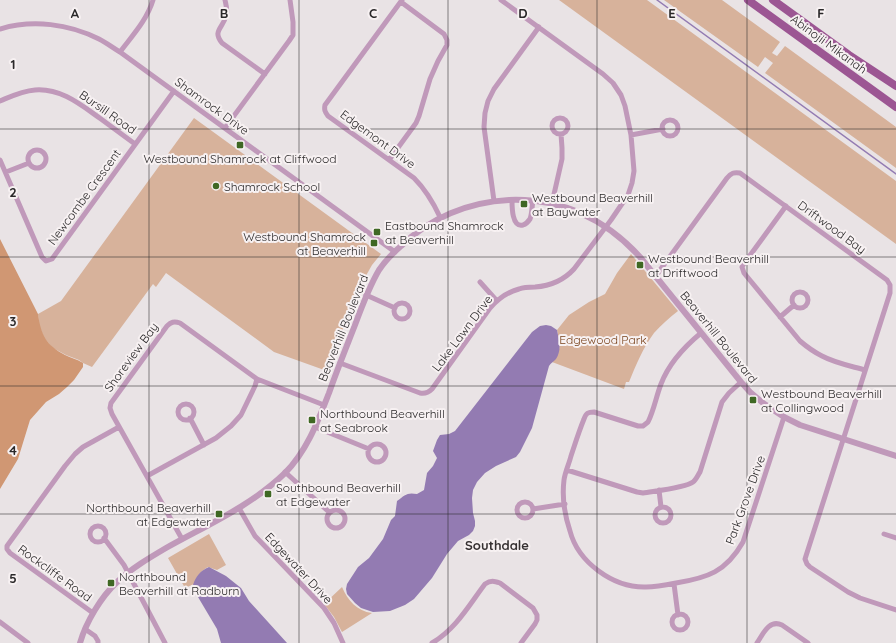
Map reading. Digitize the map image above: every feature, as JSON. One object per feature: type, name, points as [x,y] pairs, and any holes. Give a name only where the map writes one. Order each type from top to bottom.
[{"type":"main road","name":"Abinojii Mikanah","points":[[748,0],[896,107]]},
{"type":"main road","name":"Abinojii Mikanah","points":[[774,0],[849,55],[896,86]]},
{"type":"street","points":[[120,52],[141,24],[149,11],[153,0]]},
{"type":"street","points":[[225,0],[227,14],[218,31],[218,38],[222,43],[265,74]]},
{"type":"street","points":[[225,128],[293,34],[290,0]]},
{"type":"street","points":[[501,0],[604,74],[613,83],[621,95],[625,106],[631,135],[634,171],[628,195],[606,227]]},
{"type":"street","points":[[389,160],[416,123],[430,79],[447,45],[447,40],[444,34],[401,1]]},
{"type":"street","name":"Edgemont Drive","points":[[401,1],[325,105],[325,109],[328,116],[414,178],[422,186],[440,217]]},
{"type":"street","name":"Shamrock Drive","points":[[0,29],[21,24],[57,25],[72,28],[100,39],[395,252]]},
{"type":"street","points":[[494,201],[484,127],[488,101],[494,89],[539,28]]},
{"type":"street","name":"Bursill Road","points":[[0,101],[19,93],[36,90],[52,91],[67,96],[79,103],[135,144]]},
{"type":"street","name":"Newcombe Crescent","points":[[0,160],[42,258],[46,261],[52,259],[174,91]]},
{"type":"street","points":[[631,135],[663,129]]},
{"type":"street","points":[[552,203],[562,159],[561,134]]},
{"type":"street","points":[[6,172],[29,163]]},
{"type":"street","name":"Driftwood Bay","points":[[655,277],[727,178],[732,174],[740,173],[887,280],[890,285],[890,293],[805,559],[810,567],[848,592],[860,598],[896,610]]},
{"type":"street","points":[[512,200],[514,218],[516,223],[520,226],[527,223],[530,219],[533,200]]},
{"type":"street","name":"Beaverhill Boulevard","points":[[80,643],[93,613],[117,581],[141,562],[239,508],[263,492],[285,472],[302,452],[315,426],[366,295],[380,268],[409,238],[424,227],[440,217],[471,206],[494,201],[533,200],[566,207],[583,214],[606,227],[629,245],[640,257],[741,382],[763,403],[784,417],[800,425],[896,456]]},
{"type":"street","points":[[786,206],[744,262],[742,267],[744,273],[800,341],[811,350],[835,361],[865,370]]},
{"type":"street","name":"Lake Lawn Drive","points":[[340,363],[420,393],[428,393],[490,308],[497,301],[515,290],[550,285],[559,281],[574,269],[606,227]]},
{"type":"street","points":[[480,282],[497,301]]},
{"type":"street","points":[[366,295],[395,308]]},
{"type":"street","points":[[780,317],[794,305]]},
{"type":"street","name":"Shoreview Bay","points":[[182,539],[119,427],[110,408],[111,403],[171,322],[180,323],[257,378],[324,405]]},
{"type":"street","name":"Park Grove Drive","points":[[701,332],[680,353],[667,372],[648,422],[643,426],[638,426],[594,412],[589,412],[586,414],[564,480],[564,493],[570,532],[575,544],[589,563],[608,577],[618,582],[645,587],[674,584],[698,579],[716,572],[727,564],[738,551],[743,542],[784,417]]},
{"type":"street","points":[[147,476],[216,438],[231,426],[241,415],[257,378]]},
{"type":"street","points":[[567,470],[637,492],[686,486],[693,482],[700,472],[722,402],[741,382]]},
{"type":"street","points":[[190,418],[204,445]]},
{"type":"street","points":[[315,426],[369,449]]},
{"type":"street","name":"Rockcliffe Road","points":[[93,613],[10,553],[7,546],[60,472],[75,454],[83,447],[119,427]]},
{"type":"street","points":[[285,472],[329,512]]},
{"type":"street","points":[[659,490],[661,508]]},
{"type":"street","points":[[533,509],[565,504]]},
{"type":"street","name":"Edgewater Drive","points":[[239,508],[255,536],[324,608],[334,623],[343,643]]},
{"type":"street","points":[[884,534],[896,538]]},
{"type":"street","points":[[104,538],[119,557],[128,572],[166,643]]},
{"type":"street","points":[[432,643],[449,631],[485,584],[494,580],[533,608],[537,615],[535,624],[521,643]]},
{"type":"street","points":[[674,584],[678,614]]},
{"type":"street","points":[[0,622],[28,643]]},
{"type":"street","points":[[757,643],[772,623],[777,623],[808,643]]},
{"type":"street","points":[[85,629],[95,636],[98,643]]},
{"type":"green space","points":[[559,0],[647,0],[896,181],[896,244]]},
{"type":"green space","points":[[664,0],[722,0],[780,42],[772,53],[777,56],[785,46],[896,127],[896,168],[765,73],[773,63],[765,57],[758,67]]},
{"type":"green space","name":"Shamrock School","points":[[194,118],[381,254],[372,265],[354,300],[327,371],[274,352],[166,273],[156,287],[153,284],[92,367],[53,348],[44,338],[39,325],[38,314],[61,301]]},
{"type":"green space","name":"Edgewood Park","points":[[631,254],[678,311],[654,333],[643,351],[629,382],[626,382],[624,389],[552,362],[559,351],[557,330],[569,315],[605,294],[617,273]]},
{"type":"green space","points":[[209,534],[226,565],[217,570],[208,567],[203,570],[194,584],[185,588],[168,558]]},
{"type":"green space","points":[[342,587],[347,597],[357,608],[372,613],[342,632],[334,617],[324,604]]},
{"type":"shaded area","points":[[0,239],[38,314],[41,328],[46,339],[53,347],[65,355],[83,363],[83,367],[67,387],[46,402],[30,420],[18,459],[0,489]]},
{"type":"shaded area","points":[[546,325],[557,330],[560,345],[558,356],[549,366],[532,428],[520,452],[516,457],[485,473],[477,482],[473,490],[472,498],[475,526],[473,531],[458,541],[447,554],[432,578],[414,599],[405,605],[390,611],[373,612],[361,608],[347,594],[347,584],[358,567],[369,558],[383,539],[391,520],[395,516],[397,501],[406,494],[417,494],[424,490],[427,473],[437,458],[433,451],[440,435],[449,434],[455,431],[532,332],[540,326]]},
{"type":"shaded area","points":[[209,567],[226,576],[241,588],[249,601],[287,643],[221,643],[217,629],[198,597],[193,585],[199,574]]},
{"type":"waterway","points":[[657,0],[896,174]]},
{"type":"place","name":"Westbound Shamrock at Cliffwood","points":[[240,145]]},
{"type":"place","name":"Shamrock School","points":[[216,186]]},
{"type":"place","name":"Westbound Beaverhill at Baywater","points":[[524,204]]},
{"type":"place","name":"Eastbound Shamrock at Beaverhill","points":[[377,232]]},
{"type":"place","name":"Westbound Shamrock at Beaverhill","points":[[374,243]]},
{"type":"place","name":"Westbound Beaverhill at Driftwood","points":[[640,265]]},
{"type":"place","name":"Westbound Beaverhill at Collingwood","points":[[753,400]]},
{"type":"place","name":"Northbound Beaverhill at Seabrook","points":[[312,420]]},
{"type":"place","name":"Southbound Beaverhill at Edgewater","points":[[268,494]]},
{"type":"place","name":"Northbound Beaverhill at Edgewater","points":[[219,514]]},
{"type":"place","name":"Northbound Beaverhill at Radburn","points":[[111,583]]},
{"type":"district","name":"Southdale","points":[[497,545]]}]
